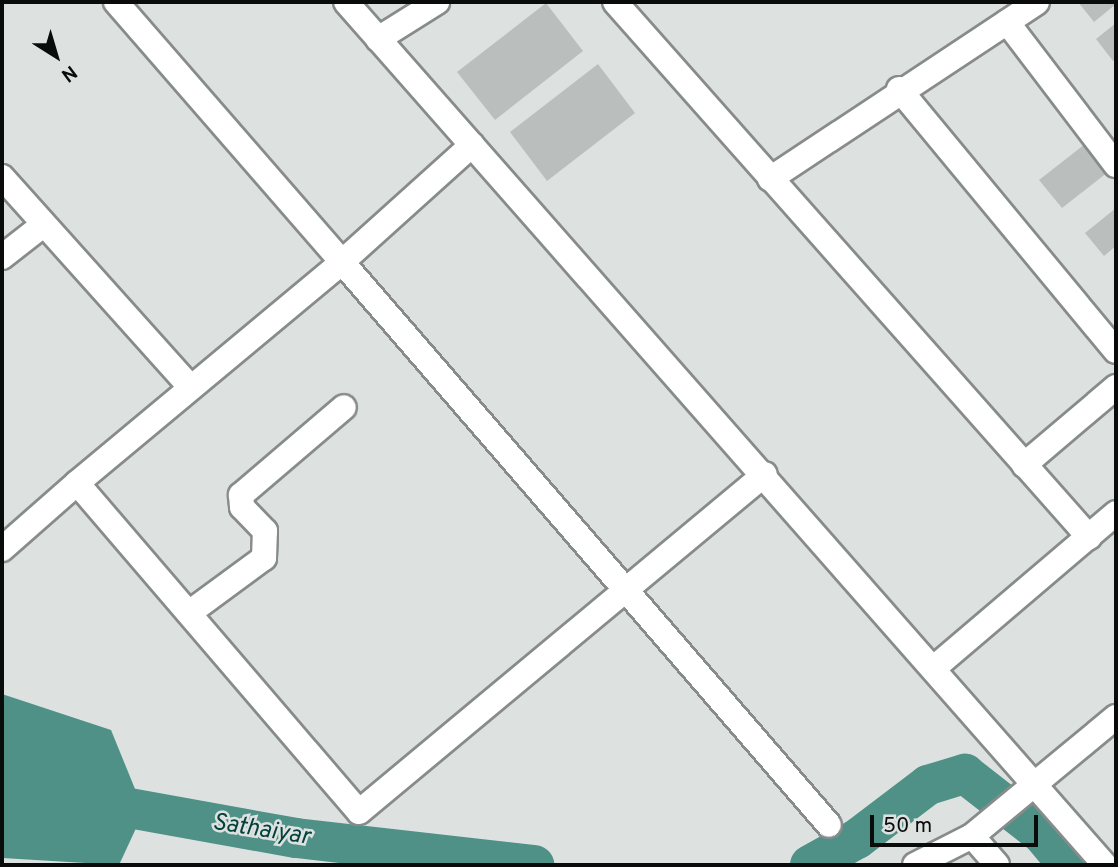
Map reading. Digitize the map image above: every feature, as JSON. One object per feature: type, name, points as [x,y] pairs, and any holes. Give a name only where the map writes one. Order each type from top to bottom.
[{"type":"street","points":[[116,2],[829,825]]},
{"type":"street","points":[[346,2],[934,668],[1027,791],[1105,865]]},
{"type":"street","points":[[378,39],[437,2]]},
{"type":"street","points":[[615,2],[1089,537]]},
{"type":"street","points":[[770,179],[899,89],[1037,2]]},
{"type":"street","points":[[1007,22],[1116,165]]},
{"type":"street","points":[[899,89],[1116,351]]},
{"type":"street","points":[[2,549],[342,262],[472,145]]},
{"type":"street","points":[[2,177],[191,388]]},
{"type":"street","points":[[2,257],[43,225]]},
{"type":"street","points":[[1024,464],[1116,387]]},
{"type":"street","points":[[189,613],[264,558],[265,531],[242,507],[242,495],[344,407]]},
{"type":"street","points":[[77,483],[359,811],[765,474]]},
{"type":"street","points":[[934,668],[1116,513]]},
{"type":"street","points":[[915,865],[979,831],[1116,717]]},
{"type":"street","points":[[979,831],[996,865]]},
{"type":"shaded area","points":[[2,694],[111,730],[144,811],[119,865],[2,858]]},
{"type":"building","points":[[1078,2],[1116,2],[1116,4],[1094,22]]},
{"type":"building","points":[[546,3],[583,51],[495,120],[457,72]]},
{"type":"building","points":[[1116,23],[1116,58],[1113,61],[1096,39]]},
{"type":"building","points":[[598,64],[635,113],[547,181],[510,132]]},
{"type":"building","points":[[1085,144],[1108,172],[1062,208],[1039,180]]},
{"type":"building","points":[[1116,208],[1116,246],[1104,256],[1085,233]]},
{"type":"waterway","name":"Sathaiyar","points":[[2,750],[107,804],[296,838],[534,865]]},
{"type":"waterway","name":"Sathaiyar","points":[[810,865],[857,839],[928,785],[965,774],[1042,834],[1068,865]]}]
